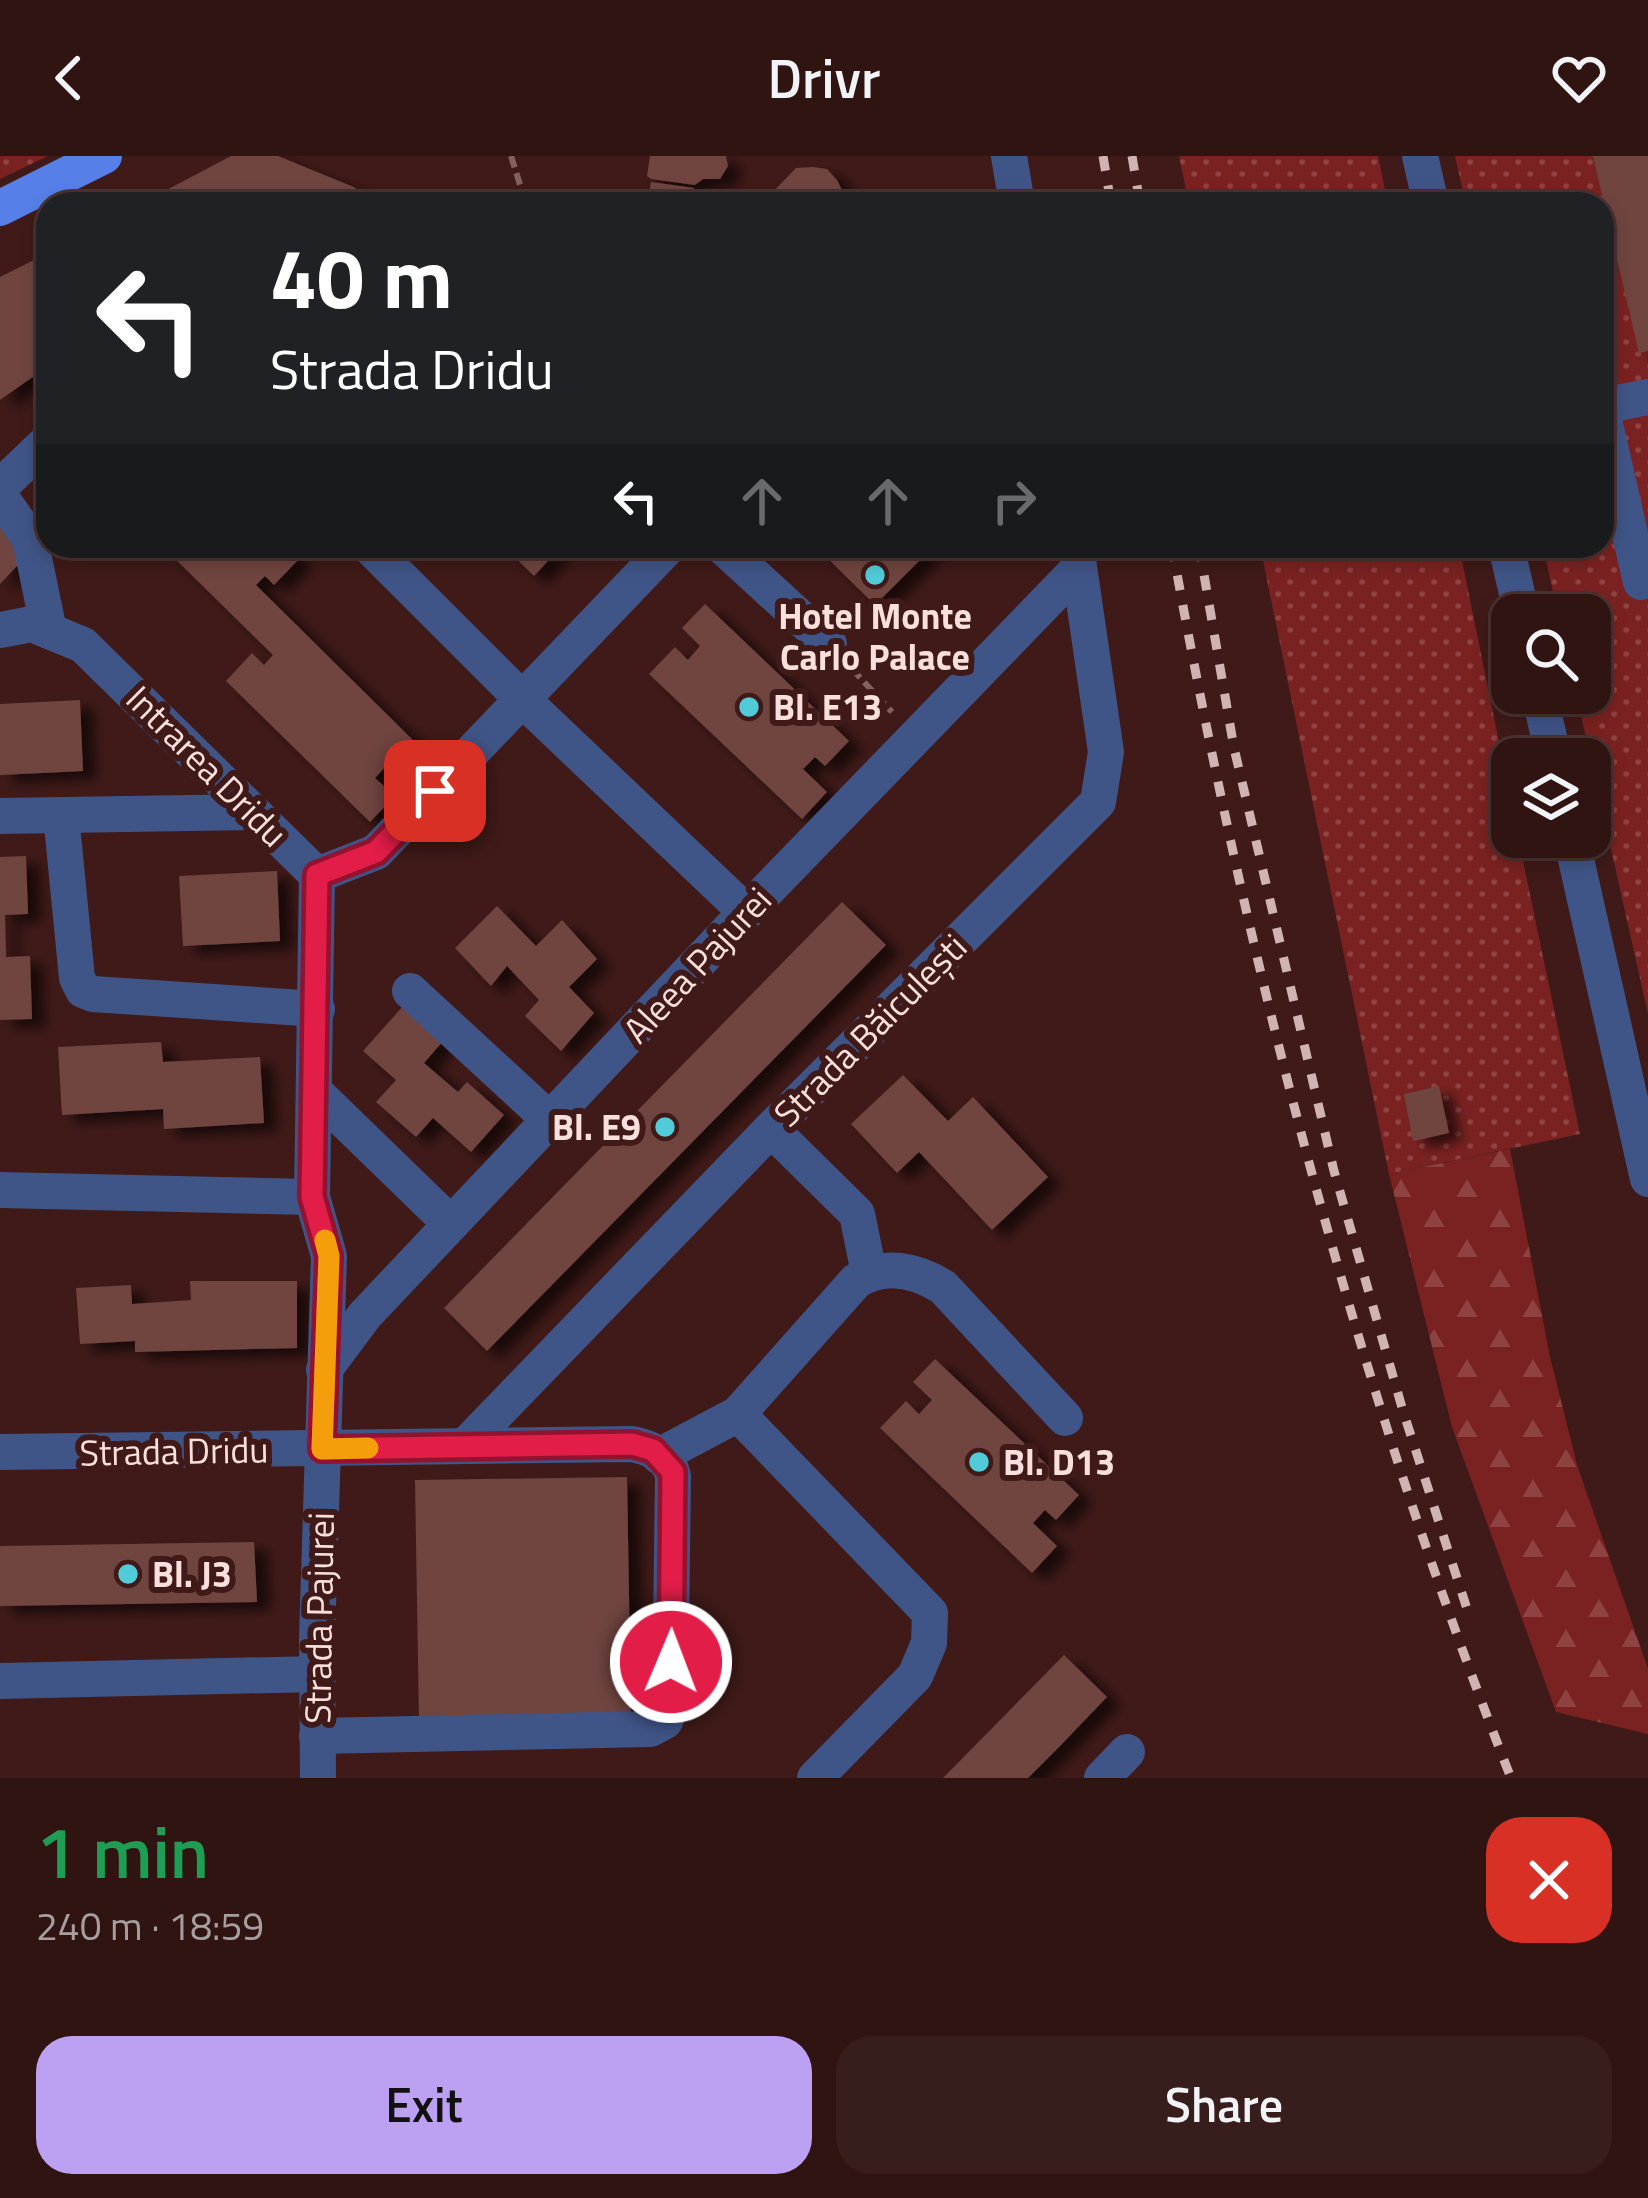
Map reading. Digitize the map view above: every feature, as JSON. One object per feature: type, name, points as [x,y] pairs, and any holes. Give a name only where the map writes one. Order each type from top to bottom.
[{"type":"main road","points":[[0,208],[104,156]]},
{"type":"street","points":[[1009,156],[1015,192]]},
{"type":"street","points":[[1420,156],[1428,192]]},
{"type":"street","points":[[1614,406],[1648,397]]},
{"type":"street","points":[[36,454],[0,492],[30,539],[49,631]]},
{"type":"street","points":[[1614,464],[1640,582],[1648,580]]},
{"type":"street","points":[[381,558],[746,912]]},
{"type":"street","points":[[317,875],[376,852],[655,558]]},
{"type":"street","points":[[735,558],[829,644]]},
{"type":"street","name":"Aleea Pajurei","points":[[324,1370],[364,1315],[916,737],[1076,558]]},
{"type":"street","name":"Strada Băiculești","points":[[465,1446],[1098,802],[1106,752],[1077,558]]},
{"type":"street","points":[[1509,558],[1517,594]]},
{"type":"street","name":"Intrarea Dridu","points":[[0,630],[32,624],[83,644],[317,875],[312,1197]]},
{"type":"street","points":[[0,817],[254,812]]},
{"type":"street","points":[[62,815],[77,978],[83,990],[316,1009]]},
{"type":"street","points":[[1576,858],[1648,1179]]},
{"type":"street","points":[[410,991],[550,1120]]},
{"type":"street","points":[[316,1093],[451,1224]]},
{"type":"street","points":[[771,1130],[857,1214],[868,1273]]},
{"type":"street","points":[[0,1190],[312,1197]]},
{"type":"street","name":"Strada Pajurei","points":[[312,1197],[329,1256],[318,1778]]},
{"type":"street","points":[[317,1736],[650,1729],[661,1725],[670,1709],[673,1472],[659,1456],[738,1414],[845,1289],[868,1273],[902,1270],[924,1275],[943,1287],[1065,1418]]},
{"type":"street","points":[[738,1414],[930,1613],[929,1643],[915,1676],[815,1778]]},
{"type":"street","name":"Strada Dridu","points":[[0,1452],[632,1444],[659,1456]]},
{"type":"street","points":[[0,1681],[317,1674]]},
{"type":"path","points":[[511,156],[522,192]]},
{"type":"path","points":[[829,644],[916,737]]},
{"type":"green space","points":[[0,156],[48,156],[0,179]]},
{"type":"green space","points":[[1179,156],[1378,156],[1386,192],[1186,192]]},
{"type":"green space","points":[[1455,156],[1648,156],[1648,1014],[1611,849],[1611,738],[1586,738],[1581,714],[1611,714],[1611,594],[1553,594],[1546,558],[1614,558],[1614,192],[1463,192]]},
{"type":"green space","points":[[1262,558],[1461,558],[1498,738],[1491,738],[1491,858],[1522,858],[1580,1134],[1389,1174]]},
{"type":"green space","points":[[1510,1149],[1550,1357],[1577,1465],[1648,1669],[1648,1734],[1556,1712],[1452,1427],[1389,1174]]},
{"type":"building","points":[[231,156],[278,156],[356,188],[354,192],[163,192]]},
{"type":"building","points":[[650,156],[726,156],[728,166],[720,179],[703,179],[695,185],[651,179],[647,176]]},
{"type":"building","points":[[1593,156],[1648,156],[1648,351],[1639,353],[1614,246],[1614,192],[1601,192]]},
{"type":"building","points":[[796,168],[827,169],[843,192],[773,192]]},
{"type":"building","points":[[651,182],[694,188],[694,192],[649,192]]},
{"type":"building","points":[[36,259],[36,375],[0,400],[0,277]]},
{"type":"building","points":[[0,522],[31,551],[0,584]]},
{"type":"building","points":[[174,558],[299,559],[274,585],[265,576],[256,585],[421,748],[395,774],[386,766],[375,778],[395,796],[370,822],[226,681],[252,653],[264,665],[273,655]]},
{"type":"building","points":[[515,558],[551,558],[534,576]]},
{"type":"building","name":"Hotel Monte Carlo Palace","points":[[827,558],[922,558],[875,605]]},
{"type":"building","name":"Bl. E13","points":[[705,604],[849,741],[825,766],[815,757],[803,769],[827,792],[802,819],[649,674],[675,647],[688,660],[700,646],[682,628]]},
{"type":"building","points":[[80,700],[83,771],[0,775],[0,704]]},
{"type":"building","points":[[26,856],[28,914],[5,915],[6,957],[30,956],[32,1019],[0,1020],[0,857]]},
{"type":"building","points":[[277,871],[280,941],[183,946],[179,876]]},
{"type":"building","name":"Bl. E9","points":[[842,902],[886,945],[487,1351],[444,1308]]},
{"type":"building","points":[[497,906],[536,946],[562,920],[597,959],[569,987],[594,1013],[561,1051],[525,1016],[539,1000],[507,966],[491,986],[455,948]]},
{"type":"building","points":[[404,1005],[444,1040],[424,1063],[458,1092],[467,1082],[504,1115],[471,1152],[433,1118],[416,1137],[376,1102],[396,1080],[363,1051]]},
{"type":"building","points":[[161,1042],[163,1062],[260,1057],[264,1123],[164,1129],[163,1109],[62,1115],[58,1047]]},
{"type":"building","points":[[903,1075],[948,1121],[973,1097],[1048,1177],[992,1230],[919,1152],[897,1173],[851,1124]]},
{"type":"building","points":[[1439,1086],[1449,1133],[1413,1141],[1404,1094]]},
{"type":"building","points":[[190,1281],[297,1281],[297,1348],[135,1352],[135,1341],[80,1344],[76,1288],[131,1285],[132,1304],[191,1300]]},
{"type":"building","name":"Bl. D13","points":[[935,1359],[1079,1495],[1056,1520],[1045,1510],[1033,1523],[1057,1546],[1032,1573],[880,1428],[906,1401],[919,1414],[932,1400],[913,1382]]},
{"type":"building","points":[[627,1477],[631,1716],[419,1720],[415,1480]]},
{"type":"building","name":"Bl. J3","points":[[254,1542],[257,1602],[0,1606],[0,1546]]},
{"type":"building","points":[[1064,1655],[1107,1697],[1059,1747],[1028,1778],[943,1778]]},
{"type":"railway","points":[[1103,156],[1109,192]]},
{"type":"railway","points":[[1132,156],[1138,192]]},
{"type":"railway","points":[[1174,558],[1235,859],[1311,1170],[1403,1477],[1511,1778]]},
{"type":"railway","points":[[1201,558],[1234,748],[1334,1171],[1403,1411],[1469,1615]]},
{"type":"slow traffic","points":[[325,1240],[329,1256],[322,1449],[368,1448]]},
{"type":"place","name":"Hotel Monte Carlo Palace","points":[[875,575]]},
{"type":"place","name":"Bl. E13","points":[[749,707]]},
{"type":"place","name":"Bl. E9","points":[[665,1127]]},
{"type":"place","name":"Bl. D13","points":[[979,1462]]},
{"type":"place","name":"Bl. J3","points":[[128,1574]]},
{"type":"route","points":[[435,791],[376,852],[317,875],[312,1197],[329,1256],[322,1449],[632,1444],[653,1450],[673,1472],[671,1662]]}]
